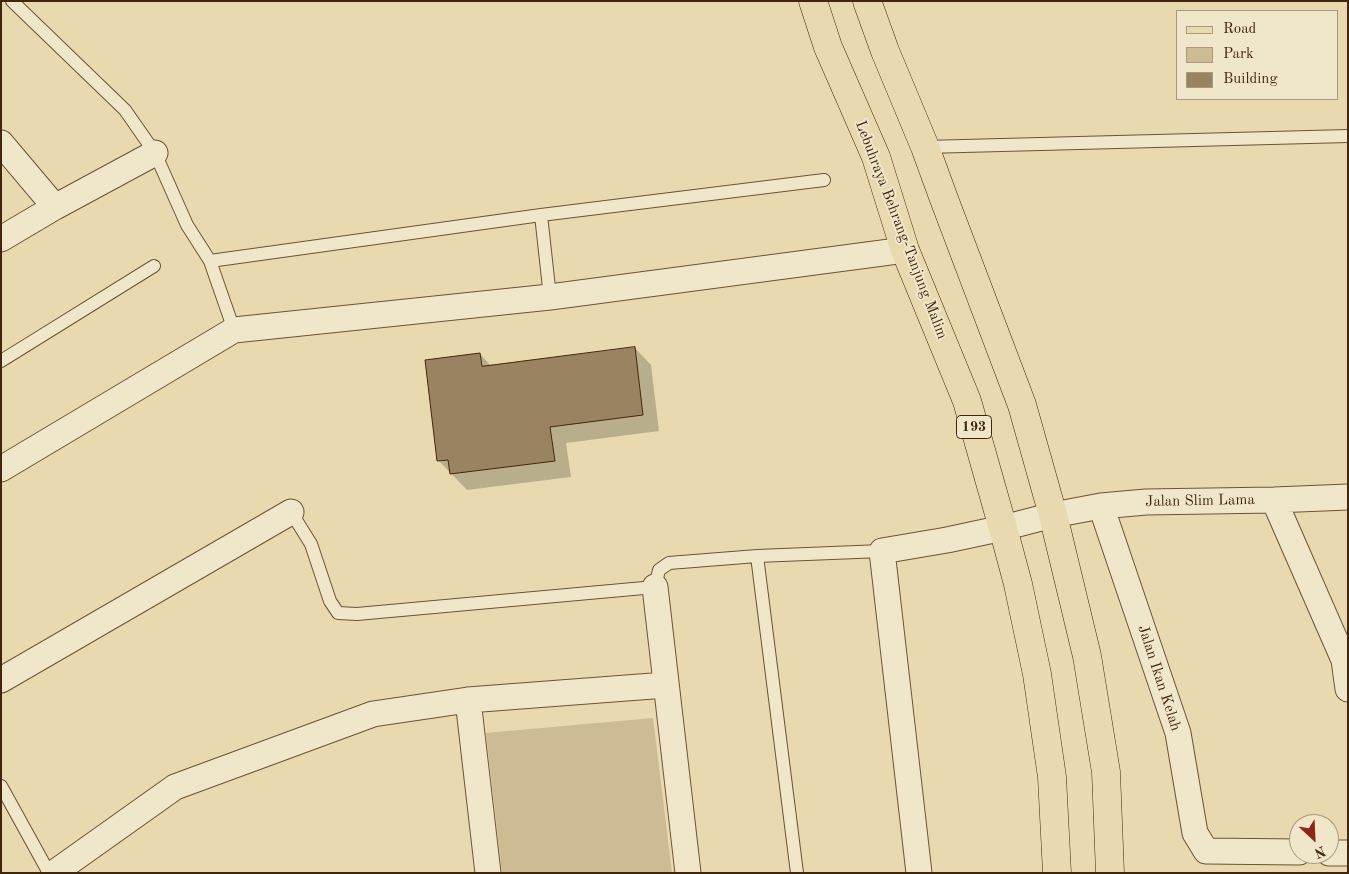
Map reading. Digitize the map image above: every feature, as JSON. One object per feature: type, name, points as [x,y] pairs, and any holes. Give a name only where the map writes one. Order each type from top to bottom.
[{"type":"main road","name":"Lebuhraya Behrang-Tanjung Malim","points":[[813,1],[828,47],[876,157],[905,250],[967,401],[1003,528],[1018,584],[1038,683],[1052,777],[1057,873]]},
{"type":"main road","points":[[867,1],[885,51],[926,147],[1022,405],[1053,515],[1087,656],[1106,772],[1110,873]]},
{"type":"street","points":[[1,143],[55,207]]},
{"type":"street","points":[[1,239],[55,207],[156,153]]},
{"type":"street","points":[[1,469],[234,330],[550,297],[905,250]]},
{"type":"street","name":"Jalan Slim Lama","points":[[882,551],[947,540],[1053,515],[1102,506],[1146,502],[1274,500],[1348,496]]},
{"type":"street","points":[[1274,500],[1346,660],[1348,689]]},
{"type":"street","name":"Jalan Ikan Kelah","points":[[1102,506],[1178,733],[1195,833],[1206,851],[1289,852]]},
{"type":"street","points":[[1,680],[291,512]]},
{"type":"street","points":[[882,551],[919,873]]},
{"type":"street","points":[[655,587],[688,873]]},
{"type":"street","points":[[54,873],[175,787],[373,714],[468,700],[666,685]]},
{"type":"street","points":[[468,700],[488,873]]},
{"type":"lane","points":[[12,1],[125,110],[156,153],[187,225],[210,261],[234,330]]},
{"type":"lane","points":[[926,147],[1348,136]]},
{"type":"lane","points":[[210,261],[541,215],[824,180]]},
{"type":"lane","points":[[541,215],[550,297]]},
{"type":"lane","points":[[1,361],[154,266]]},
{"type":"lane","points":[[291,512],[311,544],[330,601],[338,613],[357,614],[655,587],[659,570],[669,563],[757,556],[882,551]]},
{"type":"lane","points":[[757,556],[797,873]]},
{"type":"lane","points":[[2,787],[49,873]]},
{"type":"green space","points":[[653,718],[672,873],[502,873],[486,733]]},
{"type":"building","points":[[635,347],[643,415],[550,427],[555,461],[450,474],[448,460],[437,461],[425,360],[480,353],[482,366]]}]
